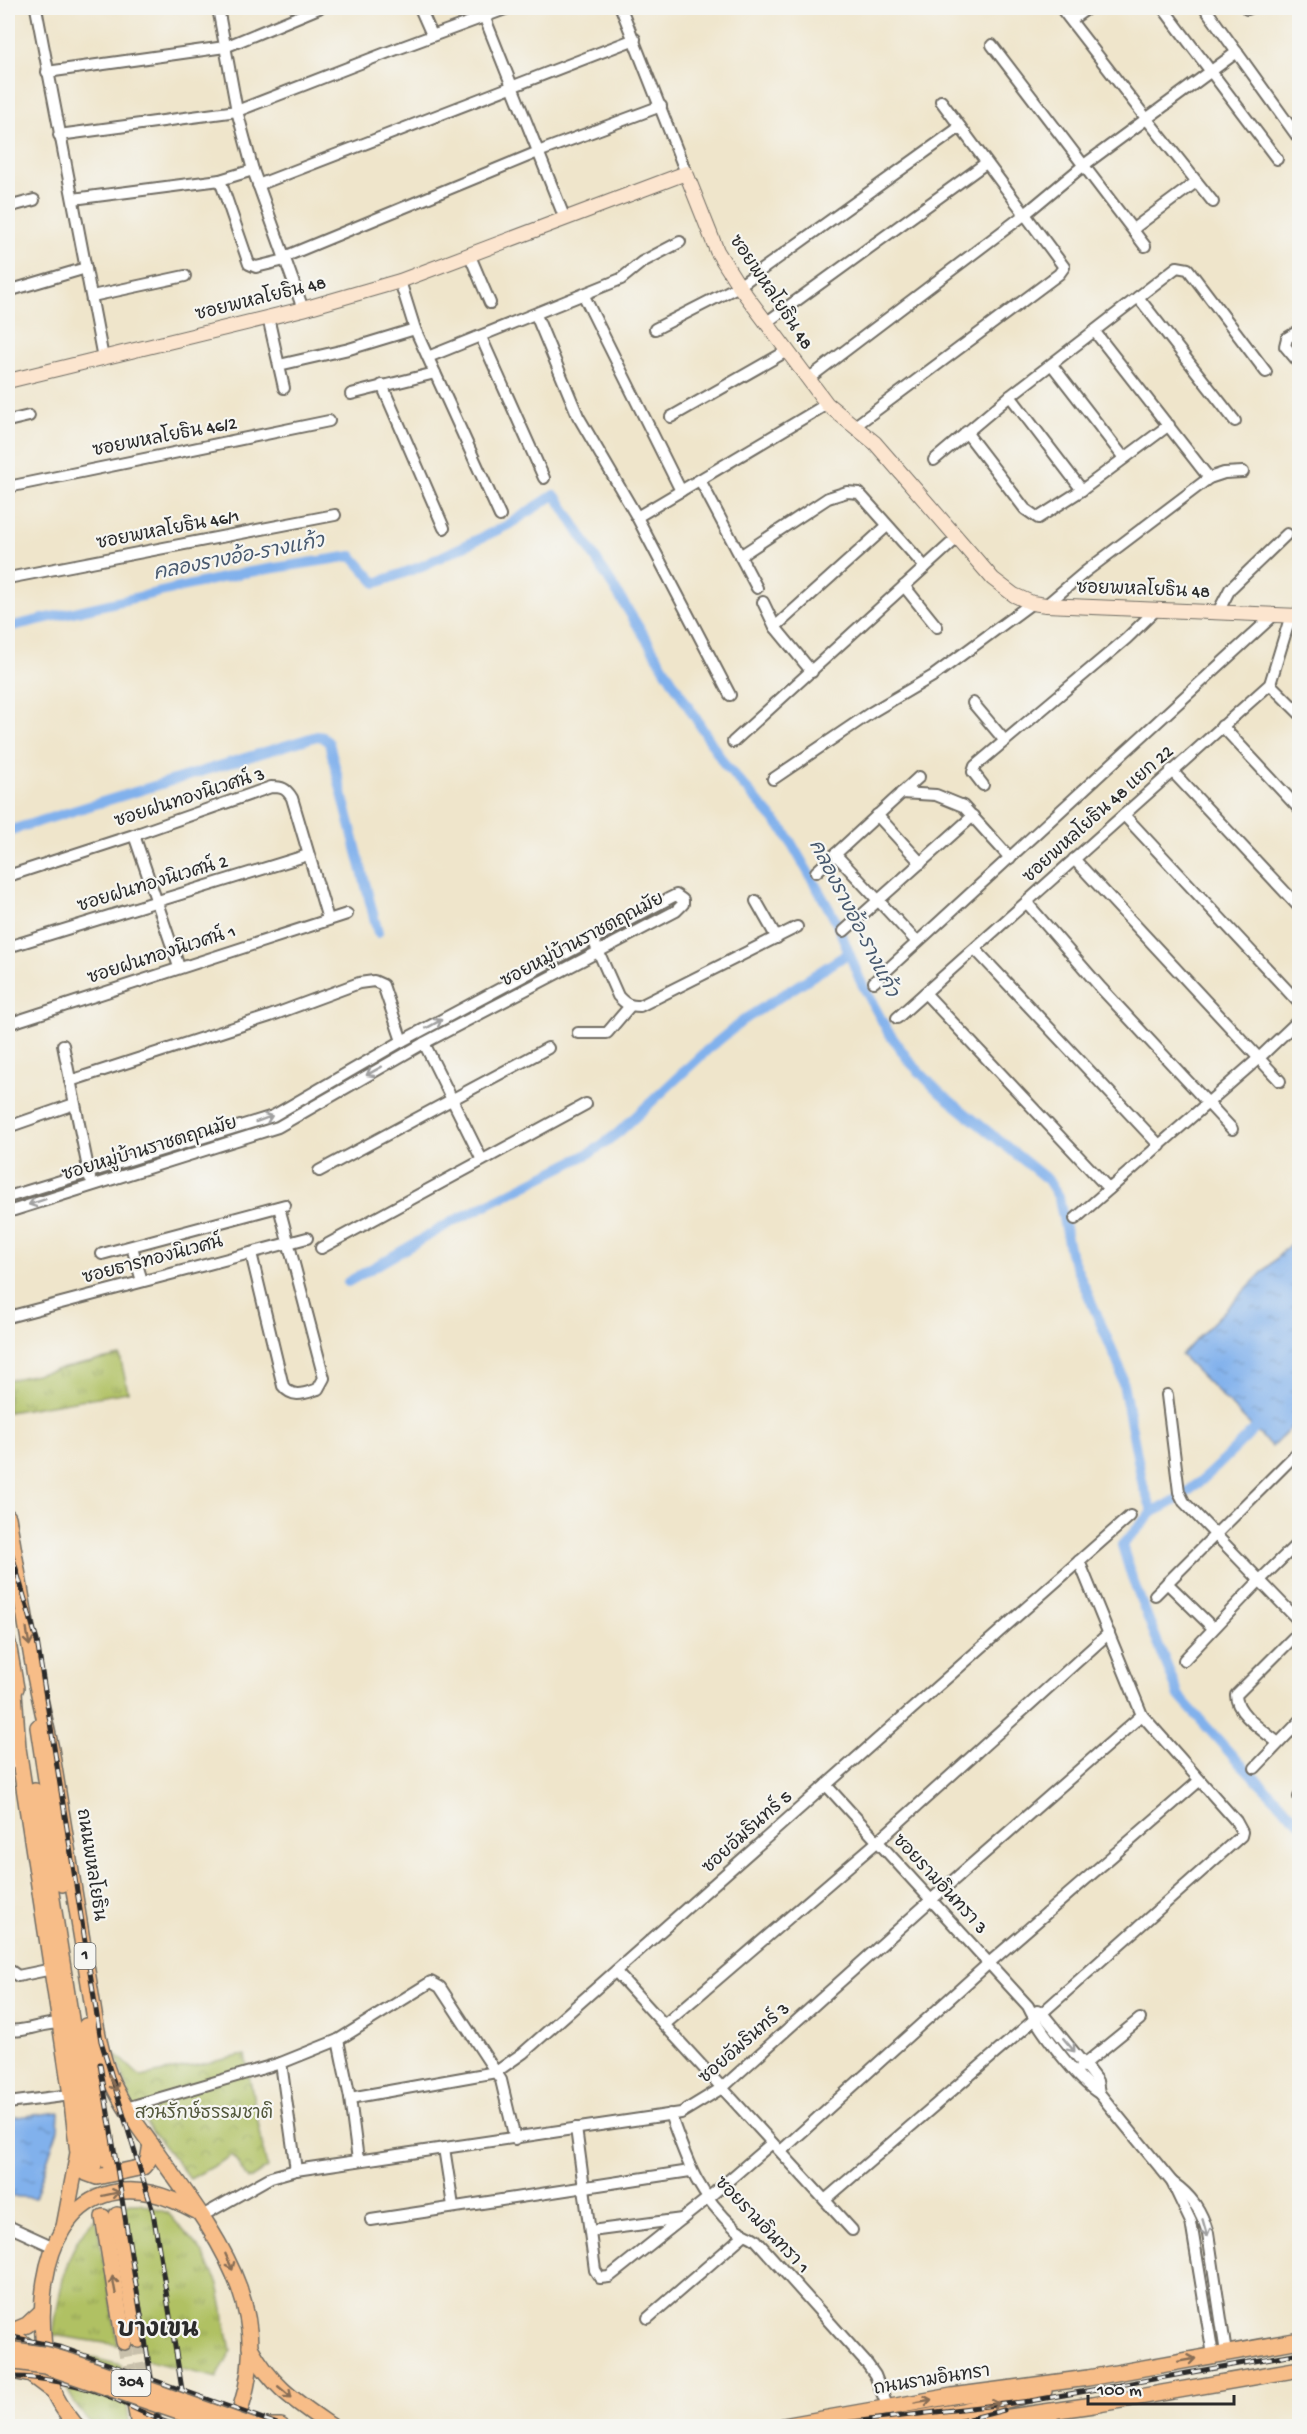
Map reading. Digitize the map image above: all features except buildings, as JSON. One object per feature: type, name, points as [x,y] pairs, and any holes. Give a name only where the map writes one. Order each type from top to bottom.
[{"type":"main road","name":"ถนนพหลโยธิน","points":[[8,1518],[35,1676],[51,1749],[100,2044],[112,2082],[126,2108],[225,2252],[243,2297],[250,2347]]},
{"type":"main road","name":"ถนนพหลโยธิน","points":[[8,1643],[31,1761],[101,2163],[41,1752],[35,1676]]},
{"type":"main road","name":"ถนนพหลโยธิน","points":[[14,1678],[14,1763],[52,1969],[78,2153],[64,2227]]},
{"type":"main road","points":[[78,2153],[86,2173],[97,2178],[143,2167],[148,2161],[151,2144]]},
{"type":"main road","points":[[76,2427],[55,2393],[42,2345],[42,2311],[46,2273],[54,2247],[64,2227],[74,2214],[103,2195],[124,2192],[157,2194],[201,2214]]},
{"type":"main road","points":[[110,2216],[132,2341]]},
{"type":"main road","points":[[8,2333],[27,2325],[42,2311]]},
{"type":"main road","points":[[8,2333],[25,2344],[32,2353],[31,2360],[26,2366],[9,2367]]},
{"type":"main road","name":"ถนนรามอินทรา","points":[[783,2427],[962,2395],[1088,2378],[1299,2340]]},
{"type":"main road","points":[[234,2427],[245,2395],[250,2347]]},
{"type":"main road","points":[[250,2347],[262,2369],[278,2386],[331,2427]]},
{"type":"main road","name":"304","points":[[8,2349],[64,2360],[252,2427]]},
{"type":"main road","name":"304","points":[[9,2367],[45,2366],[219,2427]]},
{"type":"main road","points":[[9,2367],[31,2375],[55,2393]]},
{"type":"main road","points":[[947,2427],[1093,2405],[1299,2369]]},
{"type":"main road","name":"ถนนรามอินทรา","points":[[871,2427],[1011,2400],[1088,2378]]},
{"type":"main road","points":[[139,2427],[141,2399],[154,2427]]},
{"type":"main road","points":[[1022,2427],[1093,2405]]},
{"type":"main road","points":[[262,2427],[281,2427]]},
{"type":"street","points":[[36,8],[58,135],[73,199],[103,358]]},
{"type":"street","points":[[218,8],[237,111],[253,170],[303,309]]},
{"type":"street","points":[[47,72],[225,47],[319,8]]},
{"type":"street","points":[[420,8],[432,35]]},
{"type":"street","points":[[58,135],[237,111],[483,13],[508,8]]},
{"type":"street","points":[[621,8],[686,173]]},
{"type":"street","points":[[1061,8],[1214,202]]},
{"type":"street","points":[[1071,20],[1088,8]]},
{"type":"street","points":[[1163,8],[1276,159]]},
{"type":"street","points":[[1205,8],[1297,136]]},
{"type":"street","points":[[483,13],[565,219]]},
{"type":"street","points":[[258,185],[635,39]]},
{"type":"street","points":[[992,45],[1145,246]]},
{"type":"street","points":[[808,379],[1024,215],[1084,165],[1237,52]]},
{"type":"street","points":[[855,426],[1062,270],[1062,264],[941,101]]},
{"type":"street","points":[[220,180],[249,264],[256,267],[285,258],[538,152],[661,106]]},
{"type":"street","points":[[655,329],[739,286],[960,127]]},
{"type":"street","points":[[767,322],[986,163]]},
{"type":"street","points":[[73,199],[220,180],[253,170]]},
{"type":"street","name":"ซอยพหลโยธิน 48","points":[[8,381],[303,309],[400,281],[686,173],[717,251],[739,286],[827,404],[875,442],[957,538],[1005,589],[1039,604],[1295,616]]},
{"type":"street","points":[[1133,229],[1197,182]]},
{"type":"street","points":[[8,207],[34,200]]},
{"type":"street","points":[[428,357],[584,296],[621,279],[642,262],[680,242]]},
{"type":"street","points":[[470,256],[490,303]]},
{"type":"street","points":[[934,460],[1010,396],[1177,267],[1185,267],[1266,372]]},
{"type":"street","points":[[8,291],[86,268]]},
{"type":"street","points":[[92,296],[184,276]]},
{"type":"street","points":[[400,281],[415,329],[500,516]]},
{"type":"street","points":[[584,296],[681,491]]},
{"type":"street","points":[[1138,297],[1236,421]]},
{"type":"street","points":[[536,315],[578,416],[638,517],[730,695]]},
{"type":"street","points":[[268,317],[284,388]]},
{"type":"street","points":[[279,365],[349,349],[415,329]]},
{"type":"street","points":[[1299,330],[1287,338],[1285,346],[1299,364]]},
{"type":"street","points":[[1095,332],[1209,478]]},
{"type":"street","points":[[481,336],[544,478]]},
{"type":"street","points":[[670,417],[787,351]]},
{"type":"street","points":[[1052,365],[1124,458]]},
{"type":"street","points":[[351,394],[435,373]]},
{"type":"street","points":[[382,385],[444,528]]},
{"type":"street","points":[[1010,396],[1082,490]]},
{"type":"street","points":[[638,517],[827,404]]},
{"type":"street","points":[[8,421],[29,416]]},
{"type":"street","name":"ซอยพหลโยธิน 46/2","points":[[8,487],[329,422]]},
{"type":"street","points":[[966,432],[1032,516],[1038,518],[1082,490],[1169,425]]},
{"type":"street","points":[[773,779],[872,712],[933,676],[1039,604],[1209,478],[1243,472]]},
{"type":"street","points":[[700,480],[757,588]]},
{"type":"street","points":[[740,555],[828,498],[847,492],[859,493],[925,567]]},
{"type":"street","name":"ซอยพหลโยธิน 46/1","points":[[8,578],[334,515]]},
{"type":"street","points":[[775,627],[887,526]]},
{"type":"street","points":[[1218,612],[1230,589],[1287,534]]},
{"type":"street","points":[[733,742],[957,538]]},
{"type":"street","points":[[904,586],[937,627]]},
{"type":"street","points":[[763,602],[775,627],[812,672]]},
{"type":"street","points":[[983,785],[973,770],[1126,639],[1157,609]]},
{"type":"street","points":[[874,982],[1274,615]]},
{"type":"street","points":[[1295,616],[1270,684],[1299,714]]},
{"type":"street","name":"ซอยพหลโยธิน 48 แยก 22","points":[[897,1018],[1124,815],[1171,770],[1270,684]]},
{"type":"street","points":[[973,703],[1005,741]]},
{"type":"street","points":[[1221,726],[1299,810]]},
{"type":"street","points":[[1171,770],[1299,908]]},
{"type":"street","points":[[816,872],[919,777]]},
{"type":"street","name":"ซอยฝนทองนิเวศน์ 3","points":[[8,876],[134,836],[271,787],[282,788],[288,791],[292,798],[328,919]]},
{"type":"street","points":[[902,793],[936,795],[963,806],[1010,858]]},
{"type":"street","points":[[877,815],[921,863]]},
{"type":"street","points":[[1124,815],[1299,1004]]},
{"type":"street","points":[[844,931],[973,816]]},
{"type":"street","points":[[134,836],[179,967]]},
{"type":"street","points":[[835,854],[917,942]]},
{"type":"street","name":"ซอยฝนทองนิเวศน์ 2","points":[[8,947],[308,855]]},
{"type":"street","points":[[1074,859],[1280,1081]]},
{"type":"street","name":"ซอยหมู่บ้านราชตฤณมัย","points":[[8,1195],[273,1116],[402,1041],[592,938],[676,895],[683,900],[683,904],[676,911],[597,950],[514,997],[424,1043],[266,1132],[92,1184],[8,1212]]},
{"type":"street","points":[[756,901],[777,938]]},
{"type":"street","points":[[1026,903],[1101,988],[1232,1129]]},
{"type":"street","name":"ซอยฝนทองนิเวศน์ 1","points":[[8,1024],[347,914]]},
{"type":"street","points":[[592,938],[618,996],[623,1003],[640,1006],[797,927]]},
{"type":"street","points":[[975,949],[1160,1146]]},
{"type":"street","points":[[70,1081],[270,1016],[359,984],[374,981],[383,985],[402,1041]]},
{"type":"street","points":[[508,984],[514,997]]},
{"type":"street","points":[[925,993],[1110,1190]]},
{"type":"street","points":[[578,1033],[607,1033],[630,1006]]},
{"type":"street","points":[[1075,1219],[1259,1058],[1299,1019]]},
{"type":"street","points":[[424,1043],[482,1160]]},
{"type":"street","points":[[63,1045],[92,1184]]},
{"type":"street","points":[[319,1171],[548,1048]]},
{"type":"street","points":[[344,1074],[348,1085]]},
{"type":"street","points":[[8,1127],[74,1104]]},
{"type":"street","points":[[321,1248],[586,1104]]},
{"type":"street","points":[[102,1254],[282,1206],[287,1243],[324,1378],[318,1389],[298,1395],[289,1393],[283,1386],[251,1253]]},
{"type":"street","name":"ซอยธารทองนิเวศน์","points":[[8,1317],[307,1238]]},
{"type":"street","points":[[132,1247],[142,1281]]},
{"type":"street","points":[[1167,1395],[1181,1497],[1214,1535],[1299,1622]]},
{"type":"street","points":[[1155,1595],[1299,1450]]},
{"type":"street","name":"ซอยอัมรินทร์ 5","points":[[350,2098],[496,2072],[523,2053],[1130,1516]]},
{"type":"street","points":[[1184,1660],[1299,1541]]},
{"type":"street","points":[[825,2200],[1038,2017],[1242,1832],[1236,1821],[1142,1715],[1078,1561]]},
{"type":"street","points":[[1167,1583],[1213,1628]]},
{"type":"street","points":[[1278,1743],[1241,1711],[1236,1703],[1236,1695],[1299,1631]]},
{"type":"street","points":[[664,2025],[877,1842],[1109,1633]]},
{"type":"street","name":"ซอยอัมรินทร์ 3","points":[[201,2214],[271,2177],[296,2170],[515,2139],[691,2109],[722,2088],[1142,1715]]},
{"type":"street","points":[[1255,1768],[1299,1721]]},
{"type":"street","points":[[781,2151],[989,1963],[1199,1781]]},
{"type":"street","name":"ซอยรามอินทรา 3","points":[[826,1785],[1038,2017],[1080,2068],[1097,2081],[1099,2092],[1172,2182],[1191,2222],[1220,2354]]},
{"type":"street","points":[[8,1969],[18,1976],[52,1969]]},
{"type":"street","points":[[616,1972],[852,2230]]},
{"type":"street","points":[[126,2108],[281,2063],[338,2040],[427,1983],[434,1983],[440,1987],[496,2072],[504,2088],[515,2139]]},
{"type":"street","points":[[1080,2068],[1140,2019]]},
{"type":"street","points":[[8,2030],[21,2031],[44,2023],[60,2023]]},
{"type":"street","points":[[338,2040],[350,2098],[358,2160]]},
{"type":"street","points":[[281,2063],[296,2170]]},
{"type":"street","points":[[8,2103],[71,2095]]},
{"type":"street","name":"ซอยรามอินทรา 1","points":[[670,2114],[690,2171],[707,2199],[735,2228],[756,2240],[868,2365],[875,2375],[888,2408]]},
{"type":"street","points":[[576,2128],[595,2270],[600,2278],[604,2279],[707,2199],[772,2143]]},
{"type":"street","points":[[444,2148],[453,2206]]},
{"type":"street","points":[[371,2220],[690,2171]]},
{"type":"street","points":[[591,2231],[682,2219]]},
{"type":"street","points":[[8,2226],[54,2247]]},
{"type":"street","points":[[648,2318],[745,2234]]},
{"type":"green space","points":[[120,1356],[128,1392],[8,1412],[8,1380]]},
{"type":"green space","name":"สวนรักษ์ธรรมชาติ","points":[[116,2054],[141,2077],[245,2055],[267,2168],[248,2180],[233,2155],[190,2179],[133,2107]]},
{"type":"green space","points":[[130,2203],[140,2203],[168,2213],[203,2253],[218,2284],[231,2351],[217,2378],[145,2360],[121,2207]]},
{"type":"green space","points":[[96,2218],[118,2345],[53,2335],[61,2287],[70,2257],[76,2243]]},
{"type":"green space","points":[[59,2350],[121,2365],[130,2426],[94,2426],[87,2419],[74,2402],[60,2373],[53,2352]]},
{"type":"water","points":[[1299,1235],[1299,1419],[1272,1447],[1181,1355]]},
{"type":"water","points":[[59,2112],[58,2129],[35,2198],[8,2196],[8,2118]]},
{"type":"waterway","name":"คลองรางอ้อ-รางแก้ว","points":[[8,627],[243,573],[352,556],[376,583],[420,567],[508,525],[554,495],[725,765],[785,832],[836,921],[860,980],[887,1030],[909,1061],[939,1092],[1048,1180],[1059,1198],[1070,1253],[1120,1368],[1143,1486],[1153,1512],[1122,1545],[1132,1578],[1179,1696],[1230,1753],[1300,1823]]},
{"type":"waterway","points":[[8,831],[317,736],[323,737],[329,743],[378,933]]},
{"type":"waterway","points":[[348,1282],[450,1223],[592,1152],[618,1133],[706,1051],[745,1019],[849,953]]},
{"type":"waterway","points":[[1153,1512],[1184,1495],[1198,1484],[1263,1421]]},
{"type":"tunnel","points":[[108,2162],[117,2215]]},
{"type":"tunnel","points":[[94,2165],[103,2217]]},
{"type":"tunnel","points":[[139,2340],[149,2398]]},
{"type":"tunnel","points":[[124,2342],[133,2393]]},
{"type":"railway","points":[[8,1541],[37,1641],[101,2041],[153,2212],[188,2426]]},
{"type":"railway","points":[[100,2064],[159,2426]]},
{"type":"railway","points":[[8,2336],[63,2348],[283,2426]]},
{"type":"railway","points":[[818,2426],[1030,2401],[1300,2353]]},
{"type":"railway","points":[[8,2377],[47,2380],[89,2389],[177,2426]]},
{"type":"railway","points":[[942,2426],[1004,2410]]},
{"type":"district","name":"บางเขน","points":[[158,2331]]}]
